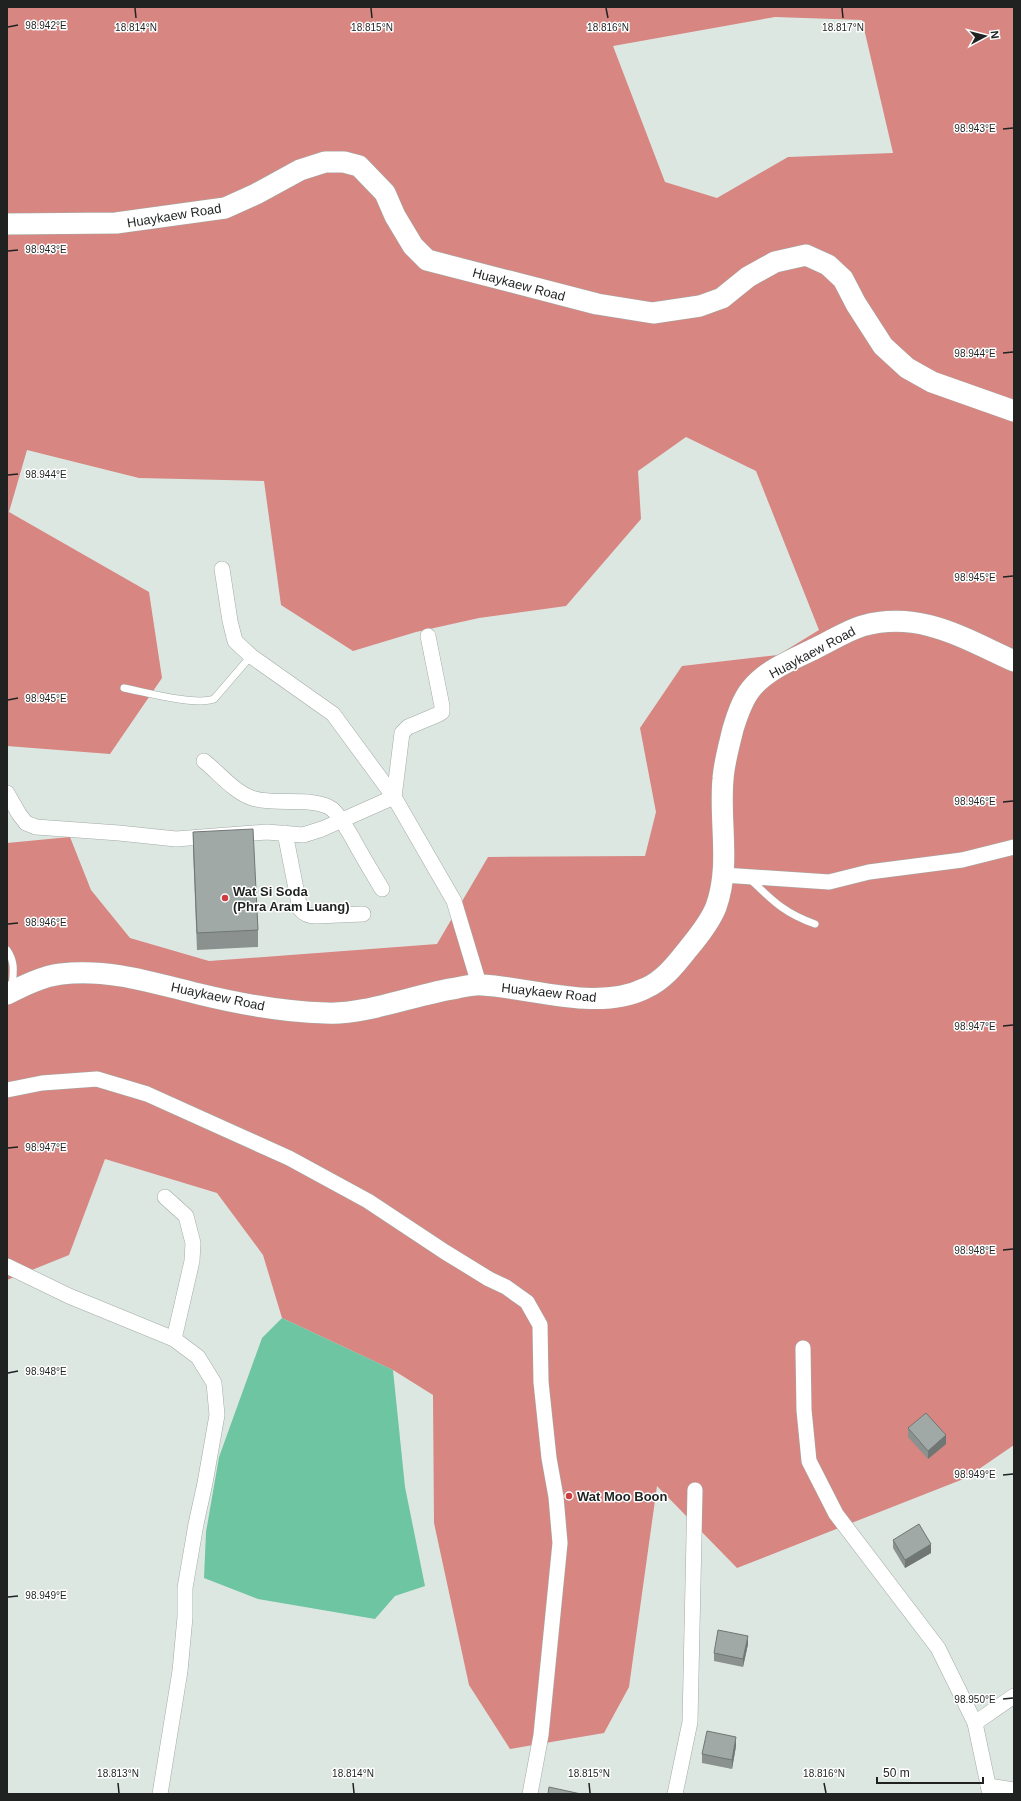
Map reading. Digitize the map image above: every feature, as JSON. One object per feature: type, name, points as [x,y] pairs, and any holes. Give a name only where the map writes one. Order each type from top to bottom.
[{"type":"main road","name":"Huaykaew Road","points":[[7,224],[116,223],[225,208],[256,194],[300,170],[325,162],[344,162],[359,166],[385,193],[395,216],[413,246],[427,260],[597,304],[653,313],[700,306],[722,298],[748,277],[775,262],[806,255],[828,265],[843,279],[856,304],[883,346],[907,368],[932,382],[1014,411]]},
{"type":"main road","name":"Huaykaew Road","points":[[9,993],[58,974],[84,973],[115,975],[156,982],[203,995],[295,1012],[332,1014],[361,1009],[440,990],[479,984],[589,999],[627,997],[649,987],[670,972],[701,934],[716,908],[723,875],[723,780],[728,748],[737,714],[752,689],[772,670],[859,627],[887,621],[910,622],[936,626],[1014,660]]},
{"type":"street","points":[[222,569],[230,621],[235,641],[251,656],[333,714],[394,796],[454,901],[479,984]]},
{"type":"street","points":[[394,796],[402,733],[408,727],[439,714],[442,708],[428,636]]},
{"type":"street","points":[[204,760],[243,794],[254,799],[321,803],[332,809],[341,820],[382,889]]},
{"type":"street","points":[[7,792],[19,814],[26,823],[44,828],[119,833],[176,839],[267,832],[303,835],[322,829],[394,796]]},
{"type":"street","points":[[285,833],[300,909],[302,912],[311,916],[363,914]]},
{"type":"street","points":[[723,875],[829,882],[869,872],[962,860],[1014,848]]},
{"type":"street","points":[[7,1090],[42,1083],[97,1080],[147,1094],[289,1158],[368,1201],[445,1252],[489,1279],[506,1287],[527,1302],[540,1325],[541,1382],[549,1458],[556,1497],[560,1542],[541,1736],[530,1794]]},
{"type":"street","points":[[165,1197],[186,1216],[193,1243],[192,1261],[174,1339]]},
{"type":"street","points":[[7,1266],[69,1296],[174,1339],[198,1357],[214,1383],[217,1415],[206,1484],[196,1524],[185,1588],[185,1617],[180,1671],[160,1794]]},
{"type":"street","points":[[802,1348],[804,1410],[809,1461],[836,1514],[938,1648],[975,1723],[989,1790],[1014,1790]]},
{"type":"street","points":[[675,1794],[690,1722],[695,1490]]},
{"type":"street","points":[[975,1723],[1014,1696]]},
{"type":"lane","points":[[124,688],[195,701],[208,701],[214,699],[251,656]]},
{"type":"lane","points":[[748,877],[775,904],[795,917],[815,924]]},
{"type":"lane","points":[[7,950],[14,963],[14,973],[9,993]]},
{"type":"shaded area","points":[[7,7],[1014,7],[1014,1445],[966,1478],[737,1568],[657,1486],[629,1687],[604,1733],[510,1749],[469,1685],[434,1523],[433,1395],[393,1370],[282,1318],[263,1255],[217,1193],[105,1159],[69,1255],[7,1280],[7,843],[70,837],[91,890],[130,938],[209,961],[437,944],[488,857],[645,856],[656,812],[640,728],[682,666],[778,655],[819,630],[756,471],[686,437],[638,471],[641,519],[566,606],[479,618],[416,632],[353,651],[281,605],[264,481],[139,478],[27,450],[9,512],[149,592],[162,678],[110,754],[7,746]],"holes":[[[775,17],[862,20],[893,153],[788,157],[717,198],[665,182],[613,46]]]},
{"type":"shaded area","points":[[282,1318],[393,1370],[405,1487],[425,1586],[395,1596],[375,1619],[258,1599],[204,1578],[206,1532],[219,1457],[262,1338]]},
{"type":"building","name":"Wat Si Soda (Phra Aram Luang)","points":[[253,829],[258,930],[197,933],[193,832]]},
{"type":"building","points":[[926,1413],[946,1435],[928,1451],[908,1428]]},
{"type":"building","points":[[919,1524],[931,1544],[905,1560],[893,1540]]},
{"type":"building","points":[[718,1630],[748,1636],[743,1659],[714,1653]]},
{"type":"building","points":[[707,1731],[736,1737],[732,1760],[702,1754]]},
{"type":"building","points":[[549,1787],[581,1794],[548,1794]]},
{"type":"place","name":"Wat Si Soda (Phra Aram Luang)","points":[[225,898]]},
{"type":"place","name":"Wat Moo Boon","points":[[569,1496]]}]
